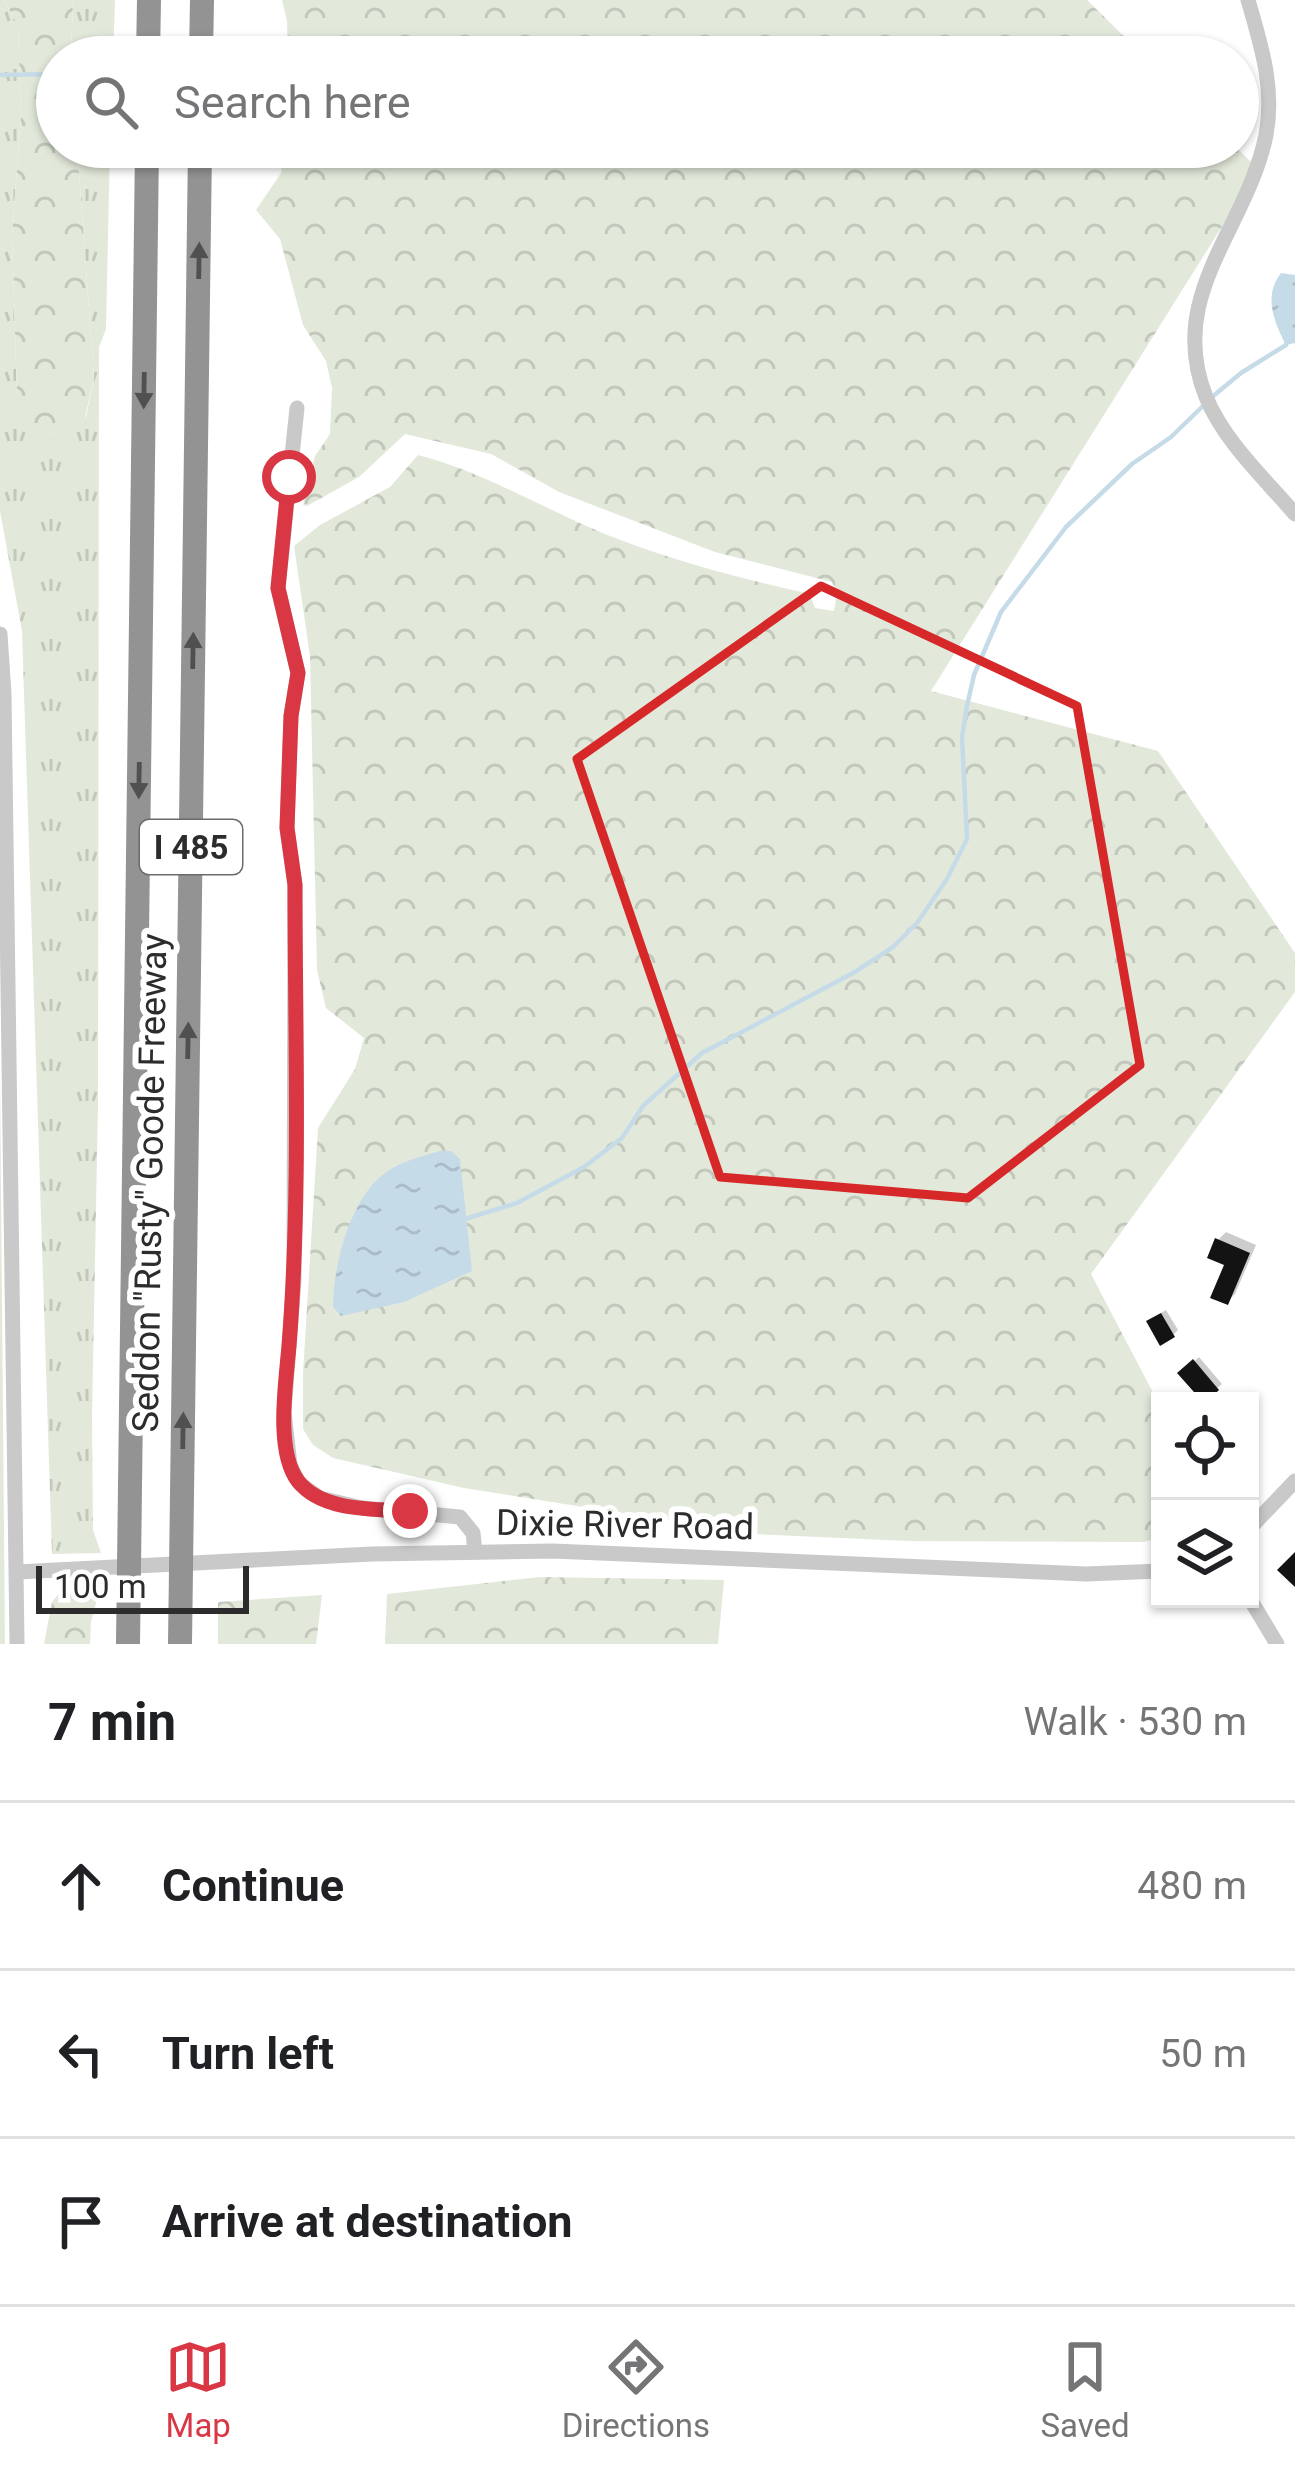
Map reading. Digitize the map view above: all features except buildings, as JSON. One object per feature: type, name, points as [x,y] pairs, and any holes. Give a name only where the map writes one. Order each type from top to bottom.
[{"type":"highway","points":[[148,0],[148,36]]},
{"type":"highway","points":[[201,36],[202,0]]},
{"type":"highway","name":"Seddon \"Rusty\" Goode Freeway","points":[[128,1644],[147,168]]},
{"type":"highway","name":"Seddon \"Rusty\" Goode Freeway","points":[[180,1644],[200,168]]},
{"type":"street","points":[[1248,0],[1258,36]]},
{"type":"street","points":[[1259,42],[1270,83],[1259,156]]},
{"type":"street","points":[[1254,168],[1194,317],[1194,355],[1208,400],[1242,452],[1295,514]]},
{"type":"street","points":[[297,408],[278,588],[298,673],[291,716],[287,828],[295,885],[294,1280],[284,1412],[287,1449],[299,1483],[320,1498],[362,1508],[460,1517],[473,1533],[475,1552]]},
{"type":"street","points":[[0,634],[17,1644]]},
{"type":"street","points":[[1259,1519],[1295,1481]]},
{"type":"street","name":"Dixie River Road","points":[[17,1572],[602,1551],[1085,1574],[1151,1571]]},
{"type":"street","points":[[1255,1608],[1277,1644]]},
{"type":"highlighted area","points":[[821,586],[1077,706],[1140,1065],[968,1198],[720,1177],[577,759]]},
{"type":"green space","points":[[0,0],[4,0],[18,25],[21,115],[12,235],[17,395],[49,434],[86,417],[94,377],[79,168],[110,168],[106,329],[99,347],[98,1106],[92,1415],[93,1530],[101,1553],[52,1554],[22,631],[0,511]]},
{"type":"green space","points":[[4,0],[73,0],[72,36],[36,36],[36,168],[79,168],[94,377],[85,418],[49,434],[27,421],[17,395],[12,235],[21,115],[18,25]]},
{"type":"green space","points":[[73,0],[115,0],[114,36],[72,36]]},
{"type":"green space","points":[[282,0],[1087,0],[1124,36],[287,36]]},
{"type":"green space","points":[[282,168],[1258,169],[931,691],[1158,751],[1295,953],[1295,992],[1091,1274],[1153,1392],[1151,1540],[909,1541],[752,1534],[464,1488],[333,1458],[313,1445],[303,1429],[303,1373],[318,1128],[355,1069],[364,1038],[326,1008],[317,970],[310,656],[294,546],[320,525],[390,487],[418,455],[490,481],[630,544],[810,594],[815,608],[834,611],[837,593],[832,582],[715,552],[559,492],[491,454],[405,434],[359,477],[303,505],[315,456],[330,434],[332,388],[326,361],[303,325],[280,239],[256,210]]},
{"type":"green space","points":[[0,1072],[5,1644],[0,1644]]},
{"type":"green space","points":[[103,1577],[90,1644],[44,1644],[52,1602],[71,1579]]},
{"type":"green space","points":[[540,1577],[724,1580],[718,1644],[385,1644],[387,1594]]},
{"type":"green space","points":[[322,1595],[316,1644],[218,1644],[218,1602]]},
{"type":"water","points":[[1281,273],[1295,275],[1295,343],[1286,345],[1272,300]]},
{"type":"water","points":[[451,1151],[460,1159],[472,1271],[404,1302],[341,1316],[333,1307],[336,1274],[360,1203],[387,1172]]},
{"type":"waterway","points":[[0,75],[36,74]]},
{"type":"waterway","points":[[1212,397],[1286,345],[1287,339]]},
{"type":"waterway","points":[[462,1220],[517,1203],[584,1167],[622,1138],[643,1106],[702,1053],[855,972],[893,947],[917,923],[967,839],[962,737],[974,675],[1001,612],[1066,527],[1204,405]]},
{"type":"route","points":[[289,477],[278,588],[298,673],[291,716],[287,828],[295,885],[294,1280],[285,1432],[293,1473],[308,1492],[362,1508],[410,1511]]}]
